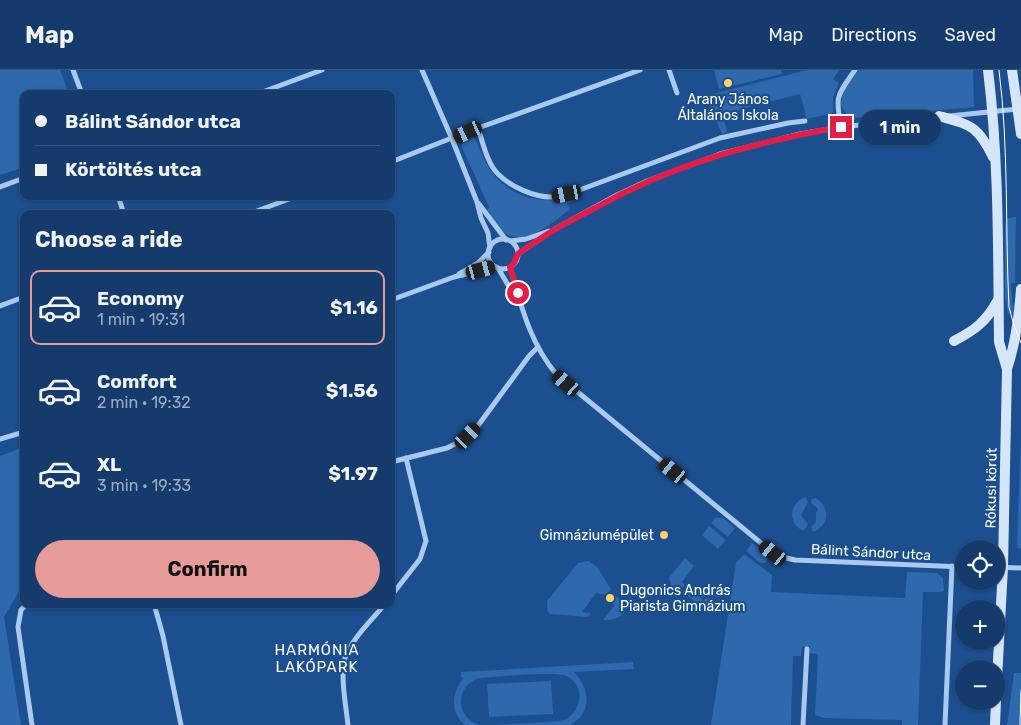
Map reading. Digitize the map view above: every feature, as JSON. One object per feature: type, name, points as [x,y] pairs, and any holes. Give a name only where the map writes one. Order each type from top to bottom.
[{"type":"main road","name":"Rókusi körút","points":[[988,70],[995,162],[999,342],[1007,369]]},
{"type":"main road","points":[[1012,70],[1019,109],[1021,134]]},
{"type":"main road","points":[[939,116],[972,126],[986,143],[995,162]]},
{"type":"main road","name":"Rókusi körút","points":[[1000,540],[1007,369],[1018,329],[1021,288]]},
{"type":"main road","points":[[954,341],[984,322],[998,299]]},
{"type":"main road","points":[[999,342],[1018,329]]},
{"type":"main road","name":"Rókusi körút","points":[[997,660],[998,590]]},
{"type":"main road","name":"Rókusi körút","points":[[995,725],[996,710]]},
{"type":"street","points":[[73,70],[80,90]]},
{"type":"street","points":[[268,90],[322,70]]},
{"type":"street","points":[[422,70],[477,202],[481,218],[488,233],[491,262],[497,267],[505,269],[510,267],[516,261],[518,254],[515,245],[509,241],[477,202]]},
{"type":"street","points":[[395,160],[478,128],[640,70]]},
{"type":"street","points":[[669,70],[677,93]]},
{"type":"street","points":[[841,127],[837,103],[839,92],[855,70]]},
{"type":"street","points":[[518,254],[555,229],[632,188],[679,168],[739,149],[800,134],[841,127],[1019,109]]},
{"type":"street","points":[[478,128],[488,157],[498,174],[516,187],[534,194],[551,197],[574,192],[720,138],[805,121]]},
{"type":"street","points":[[0,187],[20,180]]},
{"type":"street","points":[[260,210],[286,200]]},
{"type":"street","points":[[454,277],[478,263],[497,241],[526,239],[555,229]]},
{"type":"street","points":[[395,299],[454,277],[497,267]]},
{"type":"street","name":"Bálint Sándor utca","points":[[497,267],[522,309]]},
{"type":"street","name":"Bálint Sándor utca","points":[[510,267],[522,309],[537,348],[546,363],[557,375],[773,553],[782,557],[804,560],[955,566]]},
{"type":"street","points":[[0,306],[20,298]]},
{"type":"street","points":[[395,461],[447,448],[465,439],[477,427],[529,356],[537,348]]},
{"type":"street","points":[[0,439],[20,433]]},
{"type":"street","points":[[395,591],[420,559],[426,541],[406,458]]},
{"type":"street","points":[[945,725],[952,566]]},
{"type":"street","points":[[1005,567],[1021,568]]},
{"type":"street","points":[[23,608],[18,627],[32,725]]},
{"type":"street","points":[[155,608],[180,725]]},
{"type":"street","points":[[348,725],[344,683],[345,659],[352,645],[382,608]]},
{"type":"street","points":[[803,725],[807,649]]},
{"type":"shaded area","points":[[0,70],[60,70],[68,90],[20,90],[20,168],[0,175]]},
{"type":"shaded area","points":[[714,70],[781,70],[782,74],[719,89]]},
{"type":"shaded area","points":[[807,70],[839,70],[833,79],[839,83],[833,97],[833,113],[807,119],[800,94],[723,114],[727,132],[722,134],[705,96]]},
{"type":"shaded area","points":[[859,70],[973,70],[974,107],[853,118],[846,113],[841,101],[846,88]]},
{"type":"shaded area","points":[[467,136],[473,136],[491,171],[508,188],[528,198],[539,200],[574,197],[576,199],[567,204],[570,209],[532,235],[514,237],[500,230],[487,209],[489,207],[462,147],[462,141]]},
{"type":"shaded area","points":[[1016,217],[1015,283],[1011,283],[1014,313],[1008,314],[1005,295],[1005,226],[1007,218]]},
{"type":"shaded area","points":[[1021,438],[1021,548],[1019,549],[1017,545]]},
{"type":"shaded area","points":[[20,448],[20,590],[4,617],[21,725],[0,725],[0,456]]},
{"type":"shaded area","points":[[806,497],[808,502],[801,515],[808,524],[804,531],[795,523],[792,513],[796,503]]},
{"type":"shaded area","points":[[816,498],[824,506],[826,516],[823,525],[813,532],[811,527],[816,522],[818,509],[811,503],[812,499]]},
{"type":"shaded area","points":[[716,517],[724,519],[735,528],[728,537],[711,523]]},
{"type":"shaded area","points":[[709,526],[726,540],[718,549],[702,535]]},
{"type":"shaded area","points":[[752,543],[769,556],[765,563],[759,562],[746,551]]},
{"type":"shaded area","points":[[744,554],[772,575],[771,592],[905,598],[907,572],[937,573],[943,578],[944,591],[923,592],[918,725],[902,725],[902,720],[824,718],[815,715],[818,654],[810,653],[810,647],[802,647],[801,656],[793,656],[791,725],[711,725],[736,563]]},
{"type":"shaded area","points":[[685,558],[694,566],[682,582],[685,585],[681,589],[675,589],[671,585],[669,578]]},
{"type":"shaded area","points":[[589,561],[597,567],[611,589],[606,595],[596,593],[582,612],[591,613],[588,617],[550,614],[547,610],[547,601],[578,563]]},
{"type":"shaded area","points":[[688,587],[704,601],[706,598],[716,606],[709,613],[683,592]]},
{"type":"shaded area","points":[[617,597],[625,605],[625,612],[615,619],[603,620],[614,606],[610,598]]},
{"type":"shaded area","points":[[633,662],[634,669],[574,672],[583,686],[587,700],[583,714],[570,725],[495,725],[562,721],[568,718],[577,707],[579,693],[573,681],[567,676],[561,675],[539,674],[479,678],[471,682],[462,694],[462,709],[471,721],[479,725],[465,725],[460,720],[455,708],[454,702],[457,689],[464,678],[461,677],[461,672]]},
{"type":"shaded area","points":[[1014,673],[1021,673],[1021,725],[1007,725]]},
{"type":"shaded area","points":[[551,681],[553,714],[489,717],[487,684]]},
{"type":"tram line","points":[[999,70],[1006,159],[1009,307],[1021,343]]},
{"type":"tram line","points":[[1020,725],[1021,690]]},
{"type":"place","name":"Arany János Általános Iskola","points":[[728,83]]},
{"type":"place","name":"Gimnáziumépület","points":[[664,535]]},
{"type":"place","name":"Dugonics András Piarista Gimnázium","points":[[610,598]]},
{"type":"district","name":"HARMÓNIA LAKÓPARK","points":[[317,658]]},
{"type":"route","points":[[518,293],[510,267],[516,261],[518,254],[555,229],[618,195],[679,168],[720,154],[800,134],[841,127]]}]
